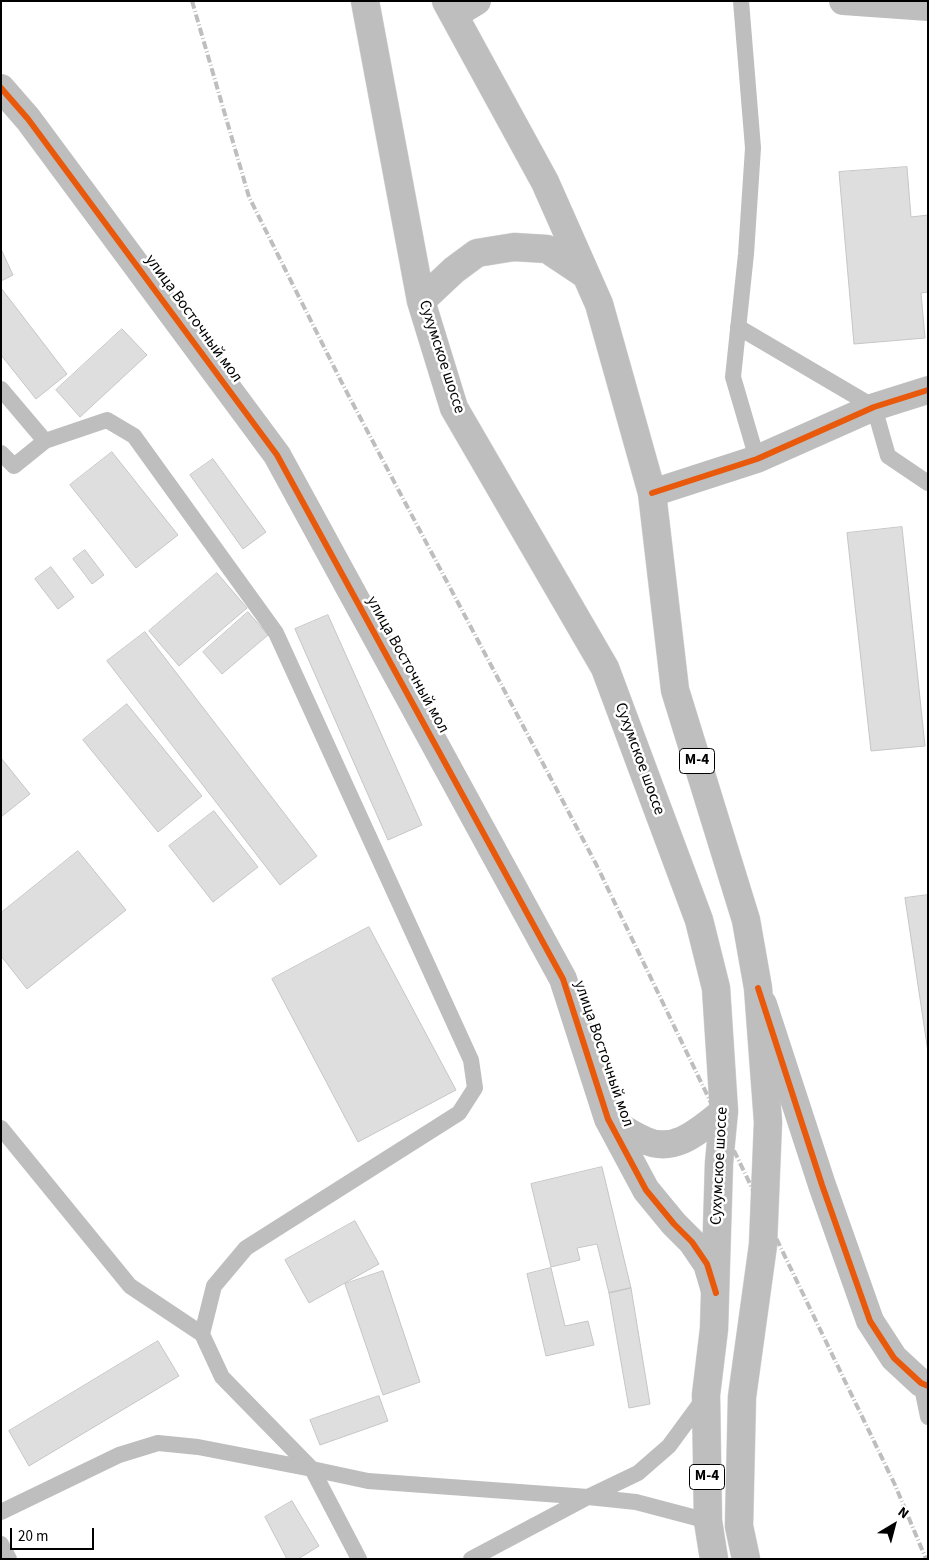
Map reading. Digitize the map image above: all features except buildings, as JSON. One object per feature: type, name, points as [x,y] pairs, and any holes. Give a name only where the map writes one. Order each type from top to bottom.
[{"type":"main road","name":"Сухумское шоссе","points":[[365,1],[421,301],[454,408],[605,668],[699,920],[716,988],[724,1111],[719,1162],[716,1294],[706,1395],[708,1521],[714,1559]]},
{"type":"main road","points":[[450,8],[477,1]]},
{"type":"main road","points":[[843,1],[928,7]]},
{"type":"main road","name":"М-4","points":[[450,8],[545,182],[599,304],[652,493],[675,690],[746,920],[758,988],[768,1122],[763,1246],[742,1398],[739,1526],[746,1559]]},
{"type":"main road","name":"улица Восточный мол","points":[[1,88],[28,119],[277,455],[563,979],[608,1119],[646,1190],[674,1224],[692,1242],[707,1264],[716,1294]]},
{"type":"main road","points":[[421,301],[454,270],[477,253],[514,247],[547,250],[586,275]]},
{"type":"main road","points":[[652,493],[757,459],[874,408],[928,390]]},
{"type":"main road","points":[[758,988],[822,1185],[870,1321],[894,1358],[924,1385]]},
{"type":"main road","points":[[608,1119],[645,1141],[675,1144],[698,1132],[724,1111]]},
{"type":"lane","points":[[742,1],[753,148],[746,254],[733,377],[757,459]]},
{"type":"lane","points":[[738,327],[874,408],[888,456],[928,483]]},
{"type":"lane","points":[[1,389],[46,441]]},
{"type":"lane","points":[[1,453],[14,466],[46,441],[107,420],[134,436],[276,633],[471,1060],[476,1088],[459,1113],[246,1248],[214,1286],[202,1334]]},
{"type":"lane","points":[[1,1128],[130,1286],[202,1334],[222,1377],[312,1469],[359,1559]]},
{"type":"lane","points":[[924,1385],[928,1416]]},
{"type":"lane","points":[[471,1559],[588,1497],[638,1474],[669,1446],[706,1395]]},
{"type":"lane","points":[[1,1512],[119,1455],[158,1443],[198,1447],[368,1480],[636,1502],[708,1521]]},
{"type":"lane","points":[[1,1544],[9,1559]]},
{"type":"railway","points":[[192,1],[249,197],[343,385],[596,864],[895,1485],[926,1559]]},
{"type":"cycle path","points":[[1,88],[28,119],[277,455],[563,979],[608,1119],[646,1190],[674,1224],[692,1242],[707,1264],[716,1293]]},
{"type":"cycle path","points":[[652,493],[757,459],[874,407],[928,390]]},
{"type":"cycle path","points":[[758,988],[822,1185],[870,1321],[894,1358],[921,1383],[928,1386]]}]
